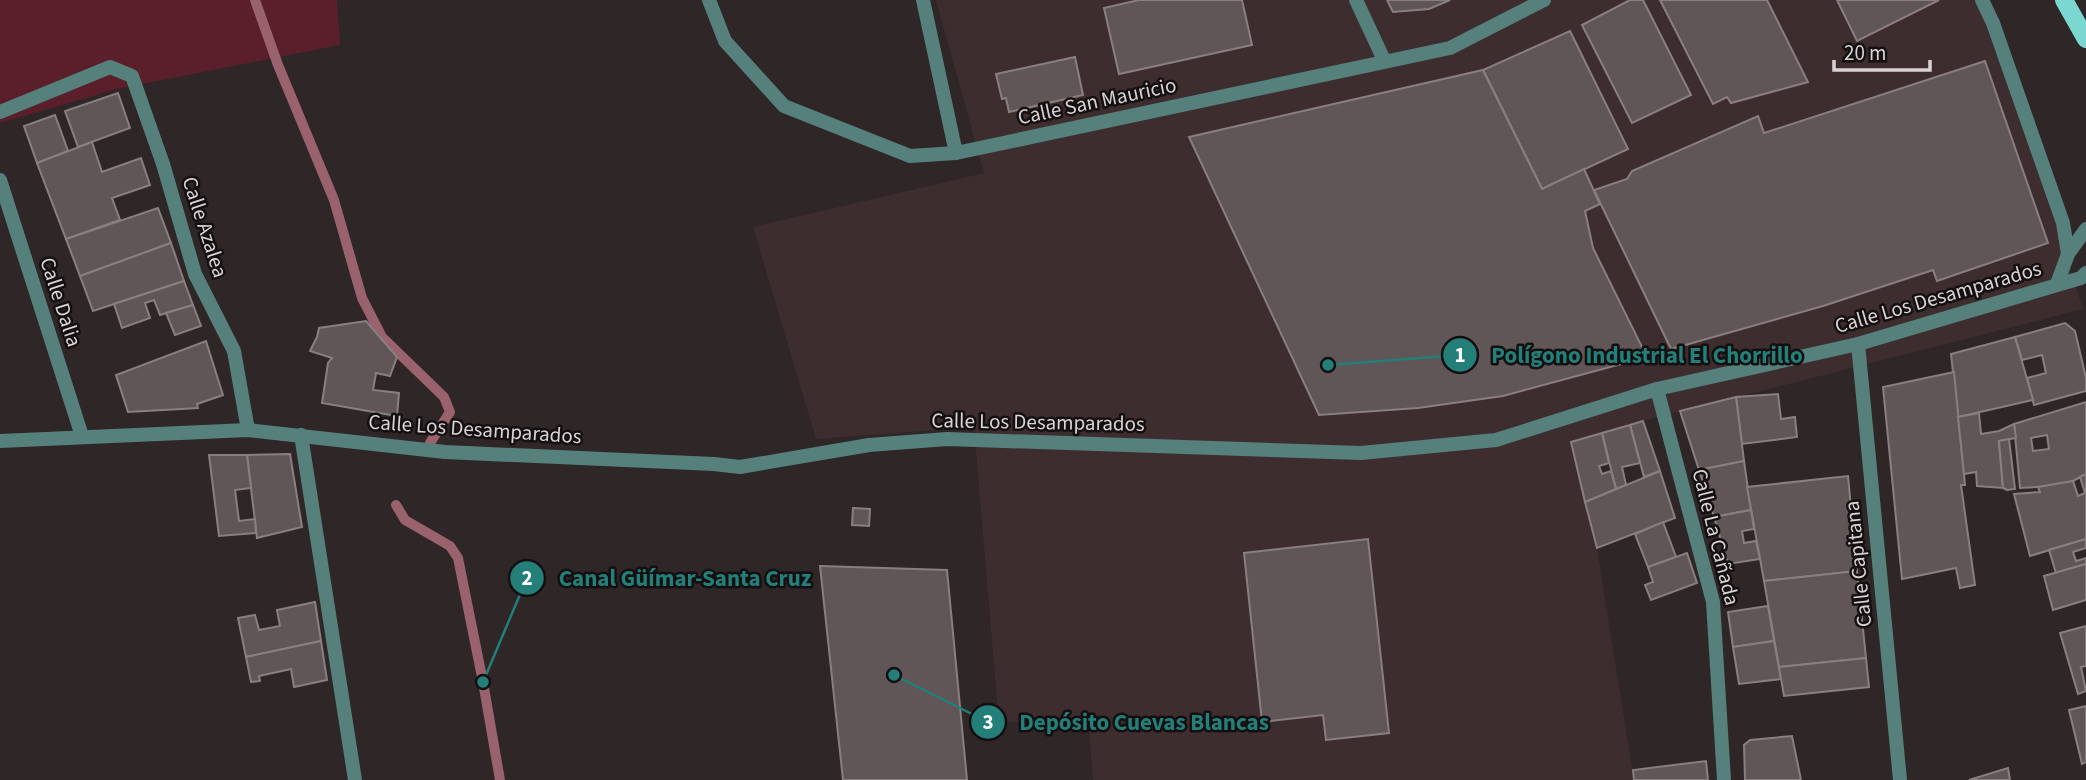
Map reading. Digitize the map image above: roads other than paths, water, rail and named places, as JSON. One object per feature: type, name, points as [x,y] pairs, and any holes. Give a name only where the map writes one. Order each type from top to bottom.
[{"type":"main road","points":[[2064,0],[2086,39]]},
{"type":"street","name":"Calle San Mauricio","points":[[709,0],[725,41],[784,106],[910,156],[956,153],[1450,48],[1545,0]]},
{"type":"street","points":[[923,0],[956,153]]},
{"type":"street","points":[[1356,0],[1384,60]]},
{"type":"street","points":[[1982,0],[1993,23],[2063,223],[2068,254]]},
{"type":"street","name":"Calle Azalea","points":[[0,112],[110,67],[132,76],[163,164],[195,274],[234,351],[248,430]]},
{"type":"street","name":"Calle Dalia","points":[[0,180],[82,436]]},
{"type":"street","name":"Calle Los Desamparados","points":[[2057,284],[2068,254],[2086,229]]},
{"type":"street","name":"Calle Los Desamparados","points":[[0,441],[248,430],[445,452],[740,467],[869,445],[947,439],[1361,453],[1496,440],[1657,389],[1858,344],[2081,278],[2086,273]]},
{"type":"street","name":"Calle Capitana","points":[[1858,344],[1900,780]]},
{"type":"street","name":"Calle La Cañada","points":[[1657,389],[1713,602],[1724,780]]},
{"type":"street","points":[[301,435],[355,780]]},
{"type":"waterway","points":[[255,0],[278,65],[334,200],[362,298],[382,337],[444,397],[450,412],[430,443]]},
{"type":"waterway","points":[[396,505],[405,520],[450,546],[458,558],[500,780]]},
{"type":"place","name":"Polígono Industrial El Chorrillo","points":[[1328,365]]},
{"type":"place","name":"Depósito Cuevas Blancas","points":[[894,675]]},
{"type":"place","name":"Canal Güímar-Santa Cruz","points":[[483,682]]}]
